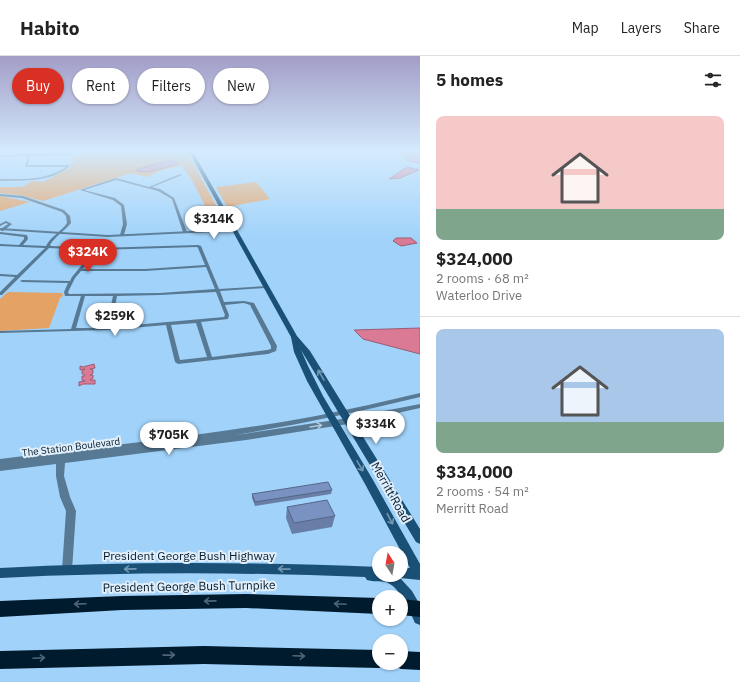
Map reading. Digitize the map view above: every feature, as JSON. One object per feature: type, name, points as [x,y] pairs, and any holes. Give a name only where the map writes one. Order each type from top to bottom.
[{"type":"highway","name":"President George Bush Turnpike","points":[[0,609],[115,603],[246,601],[372,606]]},
{"type":"highway","points":[[408,608],[420,609]]},
{"type":"highway","points":[[0,660],[204,654],[372,659]]},
{"type":"main road","name":"Merritt Road","points":[[207,181],[294,337],[306,351],[420,539]]},
{"type":"main road","name":"Merritt Road","points":[[294,337],[297,352],[420,574]]},
{"type":"main road","name":"President George Bush Highway","points":[[0,573],[67,570],[196,568],[304,569],[372,572]]},
{"type":"main road","points":[[304,569],[338,574],[387,577],[399,585],[410,597],[420,620]]},
{"type":"main road","points":[[408,573],[420,574]]},
{"type":"street","points":[[109,181],[81,190],[114,199],[123,206],[125,224],[122,235]]},
{"type":"street","points":[[125,181],[165,192],[173,198],[185,232]]},
{"type":"street","points":[[149,187],[165,181]]},
{"type":"street","points":[[0,194],[22,197],[63,212],[68,216],[69,223],[0,294]]},
{"type":"street","points":[[1,229],[59,234],[122,235],[193,233],[233,229]]},
{"type":"street","points":[[1,229],[26,236],[21,246]]},
{"type":"street","points":[[122,235],[233,229]]},
{"type":"street","points":[[0,245],[97,248],[198,246],[200,247],[208,266],[227,315],[226,318],[168,322],[108,329],[0,332]]},
{"type":"street","points":[[97,248],[71,282],[66,292],[67,295],[115,296],[265,286]]},
{"type":"street","points":[[80,270],[145,270],[208,266]]},
{"type":"street","points":[[0,275],[18,276]]},
{"type":"street","points":[[22,281],[71,282]]},
{"type":"street","points":[[73,330],[83,296]]},
{"type":"street","points":[[108,329],[115,296]]},
{"type":"street","points":[[168,322],[178,362],[268,352],[274,348],[252,304],[244,302],[223,304]]},
{"type":"street","points":[[198,321],[210,359]]},
{"type":"street","points":[[346,417],[420,395]]},
{"type":"street","points":[[346,417],[420,406]]},
{"type":"street","name":"The Station Boulevard","points":[[0,462],[246,437],[346,417]]},
{"type":"street","points":[[61,457],[60,476],[65,497],[71,511],[67,570]]},
{"type":"street","name":"The Station Boulevard","points":[[0,468],[61,457]]},
{"type":"shaded area","points":[[32,181],[105,181],[43,201],[19,195],[0,193],[0,187],[22,187]]},
{"type":"shaded area","points":[[193,181],[203,181],[227,226],[216,228]]},
{"type":"shaded area","points":[[256,182],[270,199],[227,207],[216,187]]},
{"type":"shaded area","points":[[0,196],[30,202],[0,211]]},
{"type":"shaded area","points":[[396,238],[411,238],[417,243],[401,246],[393,241]]},
{"type":"shaded area","points":[[8,292],[62,293],[63,296],[60,298],[49,328],[0,331],[0,299]]},
{"type":"shaded area","points":[[420,328],[420,354],[363,339],[354,330]]},
{"type":"shaded area","points":[[94,364],[95,368],[90,369],[93,370],[93,373],[90,375],[93,375],[93,378],[90,380],[95,380],[95,384],[83,384],[79,386],[79,382],[85,381],[82,380],[82,376],[85,376],[82,374],[82,371],[85,369],[80,370],[80,366],[83,367]]},
{"type":"building","points":[[328,482],[332,490],[255,502],[252,494]]},
{"type":"building","points":[[327,500],[335,516],[294,523],[287,507]]}]
